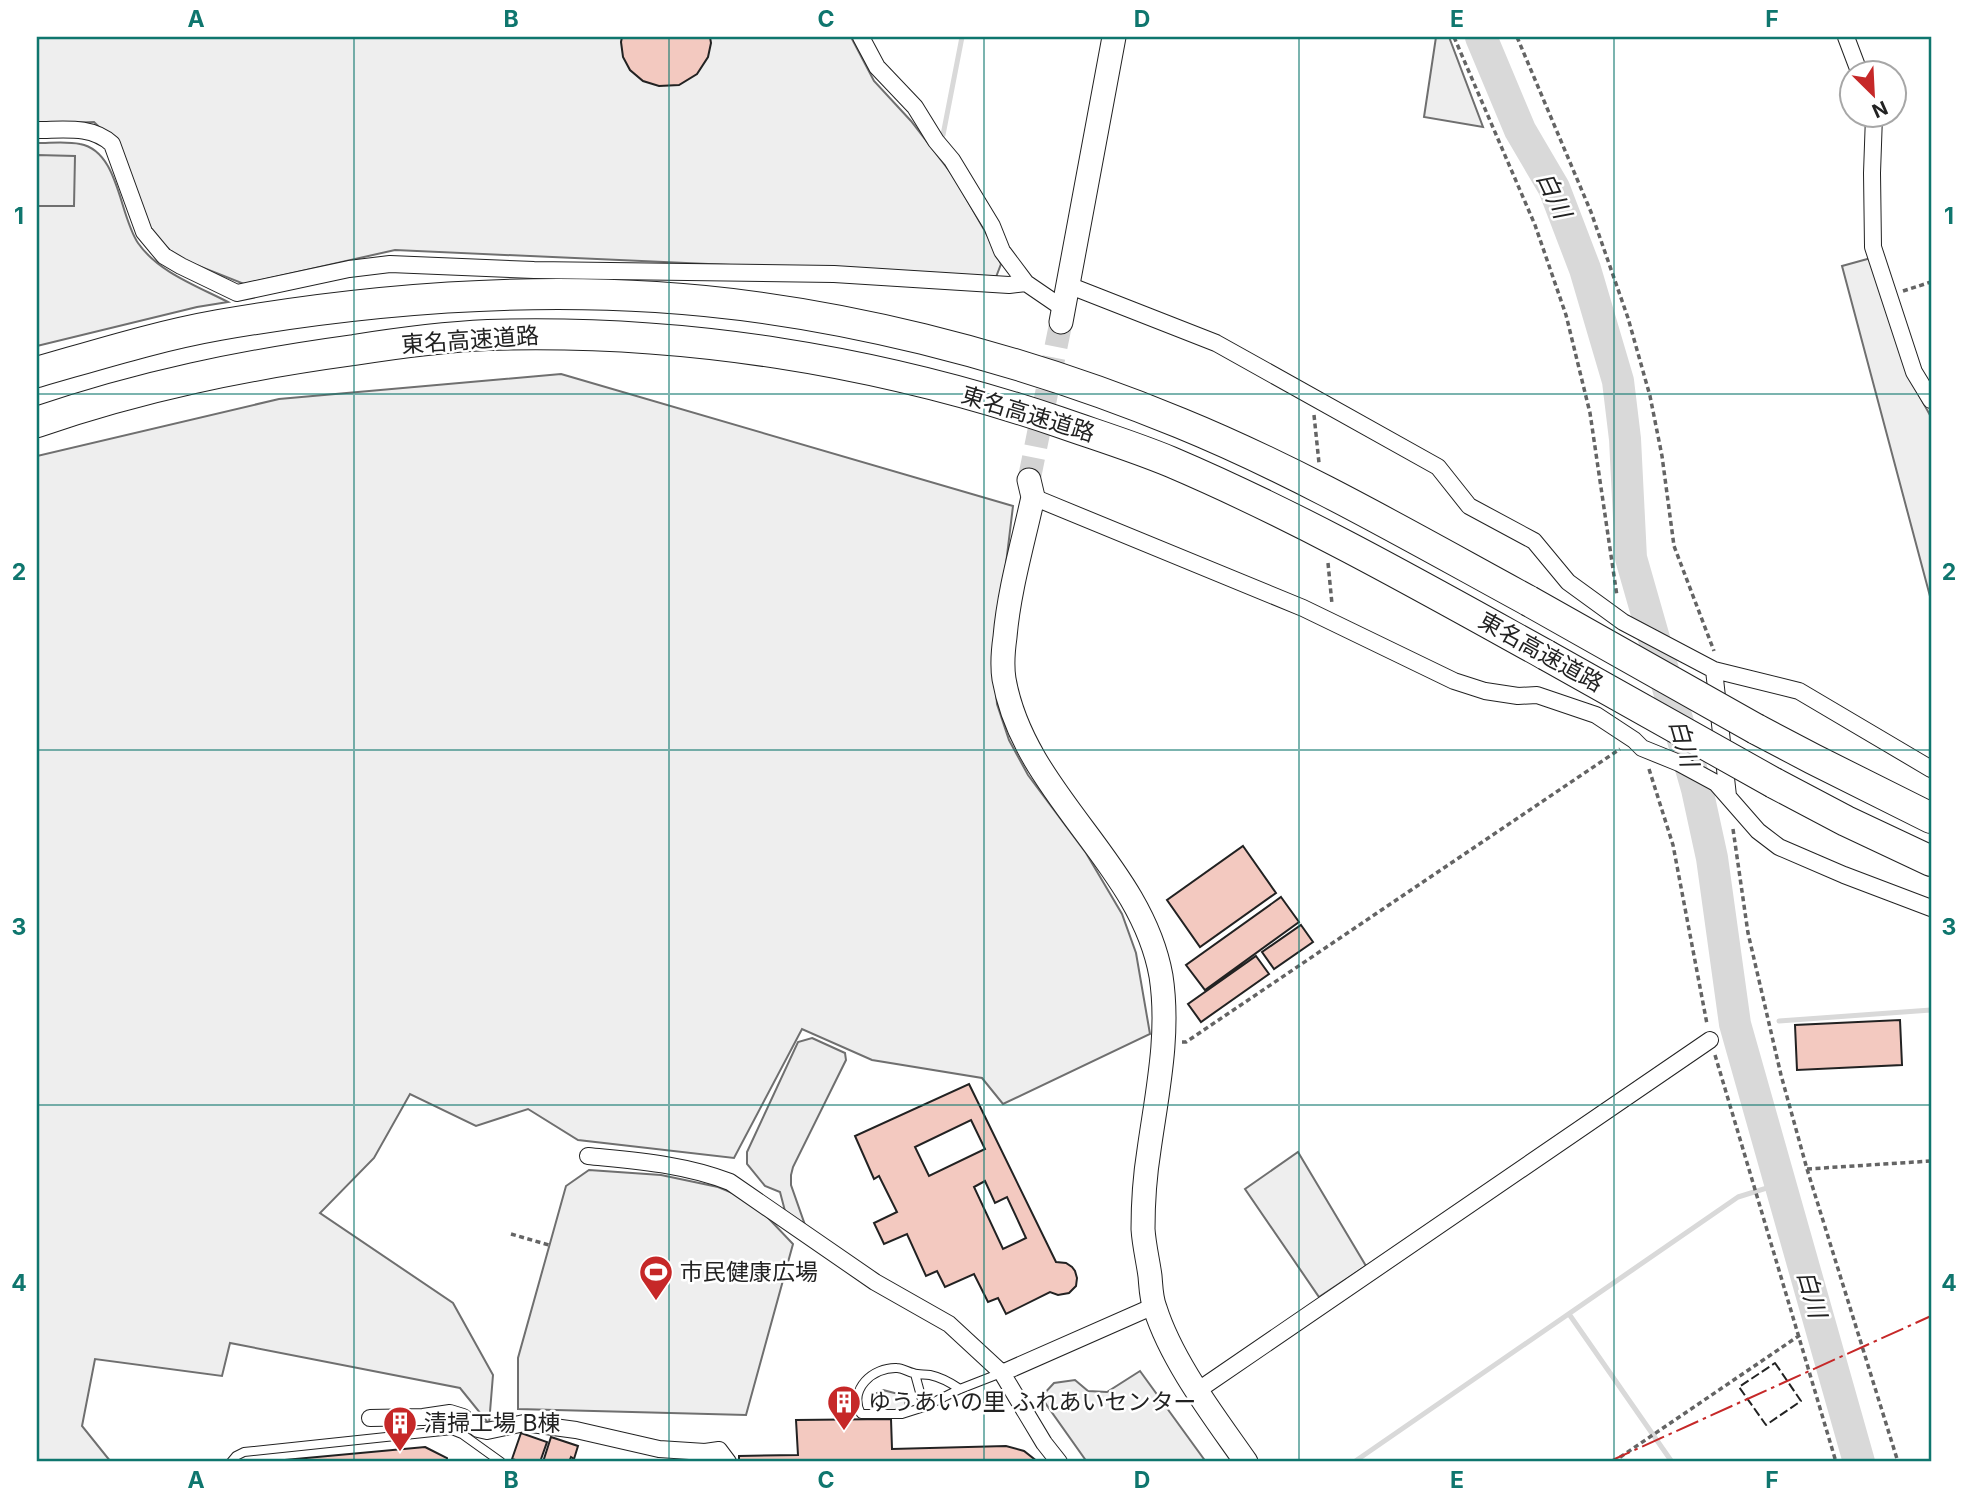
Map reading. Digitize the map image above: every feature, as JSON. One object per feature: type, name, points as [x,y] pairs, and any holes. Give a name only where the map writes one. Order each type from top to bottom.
[{"type":"highway","name":"東名高速道路","points":[[37,372],[115,349],[216,326],[397,300],[489,295],[658,297],[834,320],[928,341],[1022,367],[1098,392],[1182,424],[1282,470],[1361,509],[1756,729],[1931,818]]},
{"type":"highway","name":"東名高速道路","points":[[37,422],[178,380],[283,359],[485,335],[657,338],[823,360],[917,381],[1014,407],[1168,461],[1262,503],[1546,655],[1774,783],[1931,861]]},
{"type":"street","points":[[861,37],[877,67],[915,107],[936,141],[952,160],[992,226],[1002,251],[1026,283],[1063,315]]},
{"type":"street","points":[[1063,315],[1114,37]]},
{"type":"street","points":[[1846,37],[1855,60]]},
{"type":"street","points":[[37,130],[84,130],[96,132],[105,138],[112,144],[144,232],[164,256],[237,293],[349,269],[390,264],[534,270],[834,274],[1009,285],[1026,283]]},
{"type":"street","points":[[1874,130],[1873,247],[1914,372],[1931,400]]},
{"type":"street","points":[[1068,285],[1216,343],[1438,467],[1469,506],[1534,541],[1568,582],[1624,622],[1714,670],[1799,691],[1931,769]]},
{"type":"street","points":[[1247,1462],[1197,1391],[1168,1340],[1154,1306],[1143,1230],[1146,1165],[1164,1044],[1161,976],[1154,946],[1144,920],[1130,896],[1036,763],[1016,720],[1004,678],[1007,613],[1031,489],[1303,608],[1454,681],[1496,693],[1537,695],[1596,715],[1638,744],[1716,783],[1758,831],[1780,847],[1843,875],[1931,908]]},
{"type":"street","points":[[1714,670],[1728,796]]},
{"type":"street","points":[[1197,1391],[1710,1041]]},
{"type":"street","points":[[588,1156],[668,1164],[710,1174],[730,1182],[874,1282],[949,1324],[1002,1373],[1044,1443],[1059,1462]]},
{"type":"street","points":[[1002,1373],[1154,1306]]},
{"type":"street","points":[[370,1418],[423,1417],[450,1413],[463,1417],[478,1429],[487,1431],[523,1423],[537,1424],[659,1448],[705,1452],[719,1450],[728,1462]]},
{"type":"lane","points":[[960,1389],[930,1375],[915,1374],[898,1368],[872,1374],[860,1387],[856,1398],[857,1406],[861,1414],[899,1415],[1002,1373]]},
{"type":"lane","points":[[915,1374],[924,1407]]},
{"type":"lane","points":[[231,1462],[244,1452],[452,1430],[501,1462]]},
{"type":"path","points":[[1454,37],[1535,225],[1566,316],[1590,413],[1614,582],[1624,622]]},
{"type":"path","points":[[1517,37],[1591,212],[1629,318],[1650,396],[1662,456],[1674,546],[1714,652],[1714,670]]},
{"type":"path","points":[[1888,296],[1931,282]]},
{"type":"path","points":[[1312,397],[1319,468]]},
{"type":"path","points":[[1328,560],[1334,623]]},
{"type":"path","points":[[1164,1044],[1186,1042],[1638,744],[1672,845],[1710,1041],[1836,1462]]},
{"type":"path","points":[[1728,796],[1748,933],[1781,1075],[1807,1169],[1898,1462]]},
{"type":"path","points":[[1807,1169],[1931,1161]]},
{"type":"path","points":[[510,1234],[550,1245]]},
{"type":"path","points":[[1613,1462],[1800,1335]]},
{"type":"shaded area","points":[[37,37],[851,37],[874,81],[911,121],[954,177],[1001,264],[996,277],[395,250],[244,284],[181,259],[150,234],[119,146],[94,122],[37,124]]},
{"type":"shaded area","points":[[1436,37],[1449,37],[1483,127],[1424,117]]},
{"type":"shaded area","points":[[37,143],[75,143],[93,149],[103,158],[110,171],[132,231],[146,253],[167,270],[228,302],[37,346]]},
{"type":"shaded area","points":[[37,155],[75,156],[74,206],[37,206]]},
{"type":"shaded area","points":[[1871,258],[1907,373],[1931,417],[1931,600],[1842,266]]},
{"type":"shaded area","points":[[561,374],[1013,506],[994,663],[997,704],[1009,740],[1028,775],[1086,853],[1122,914],[1136,953],[1150,1034],[1003,1104],[982,1078],[872,1060],[802,1029],[734,1158],[578,1140],[528,1109],[476,1126],[410,1094],[374,1158],[320,1213],[453,1303],[493,1375],[489,1424],[460,1388],[230,1343],[222,1376],[95,1359],[82,1426],[111,1462],[37,1462],[37,456],[279,399]]},
{"type":"shaded area","points":[[812,1038],[845,1053],[846,1060],[791,1175],[791,1185],[805,1225],[785,1211],[780,1192],[765,1186],[747,1164],[747,1152],[798,1042]]},
{"type":"shaded area","points":[[1298,1152],[1366,1266],[1319,1297],[1245,1189]]},
{"type":"shaded area","name":"市民健康広場","points":[[589,1170],[661,1175],[718,1187],[752,1201],[793,1244],[746,1415],[518,1409],[518,1358],[566,1186]]},
{"type":"shaded area","points":[[1140,1371],[1206,1462],[1087,1462],[1041,1397],[1054,1383],[1075,1380],[1088,1391],[1107,1392]]},
{"type":"shaded area","points":[[883,1390],[906,1396],[905,1407],[888,1412],[875,1411],[872,1404],[875,1394]]},
{"type":"building","points":[[622,37],[710,37],[711,43],[708,57],[697,74],[679,85],[659,86],[643,81],[630,70],[623,57]]},
{"type":"building","points":[[1243,846],[1276,893],[1200,947],[1167,900]]},
{"type":"building","points":[[1281,897],[1299,922],[1205,990],[1186,965]]},
{"type":"building","points":[[1301,925],[1313,942],[1274,969],[1262,952]]},
{"type":"building","points":[[1256,956],[1269,974],[1201,1022],[1188,1004]]},
{"type":"building","points":[[1900,1020],[1902,1065],[1797,1070],[1795,1025]]},
{"type":"building","points":[[969,1084],[1056,1262],[1072,1267],[1077,1278],[1076,1286],[1069,1293],[1058,1295],[1050,1292],[1006,1314],[998,1298],[988,1302],[974,1274],[945,1287],[937,1271],[926,1276],[907,1234],[884,1244],[874,1223],[897,1212],[879,1176],[874,1179],[855,1136]],"holes":[[[971,1120],[985,1149],[929,1176],[915,1147]],[[985,1181],[995,1203],[1007,1197],[1026,1238],[1003,1249],[974,1187]]]},
{"type":"building","name":"ゆうあいの里 ふれあいセンター","points":[[891,1419],[892,1449],[1006,1446],[1024,1451],[1038,1462],[739,1462],[739,1456],[798,1455],[796,1420]]},
{"type":"building","points":[[521,1433],[547,1442],[540,1462],[512,1459]]},
{"type":"building","points":[[551,1437],[578,1446],[574,1459],[571,1457],[569,1462],[543,1462]]},
{"type":"building","name":"清掃工場 B棟","points":[[425,1447],[447,1458],[447,1462],[263,1462]]},
{"type":"waterway","points":[[943,135],[962,37]]},
{"type":"waterway","name":"白川","points":[[1481,37],[1520,130],[1554,188],[1585,269],[1618,381],[1625,439],[1631,558],[1697,789],[1712,858],[1735,1024],[1859,1462]]},
{"type":"waterway","points":[[1779,1021],[1931,1010]]},
{"type":"waterway","points":[[1354,1462],[1738,1197],[1780,1184]]},
{"type":"waterway","points":[[1569,1314],[1672,1462]]},
{"type":"tunnel","points":[[1029,480],[1061,322]]},
{"type":"fence","points":[[1775,1363],[1801,1401],[1766,1425],[1739,1387],[1775,1363]]},
{"type":"power","points":[[1608,1462],[1931,1316]]},
{"type":"place","name":"市民健康広場","points":[[656,1302]]},
{"type":"place","name":"ゆうあいの里 ふれあいセンター","points":[[844,1432]]},
{"type":"place","name":"清掃工場 B棟","points":[[400,1453]]}]
